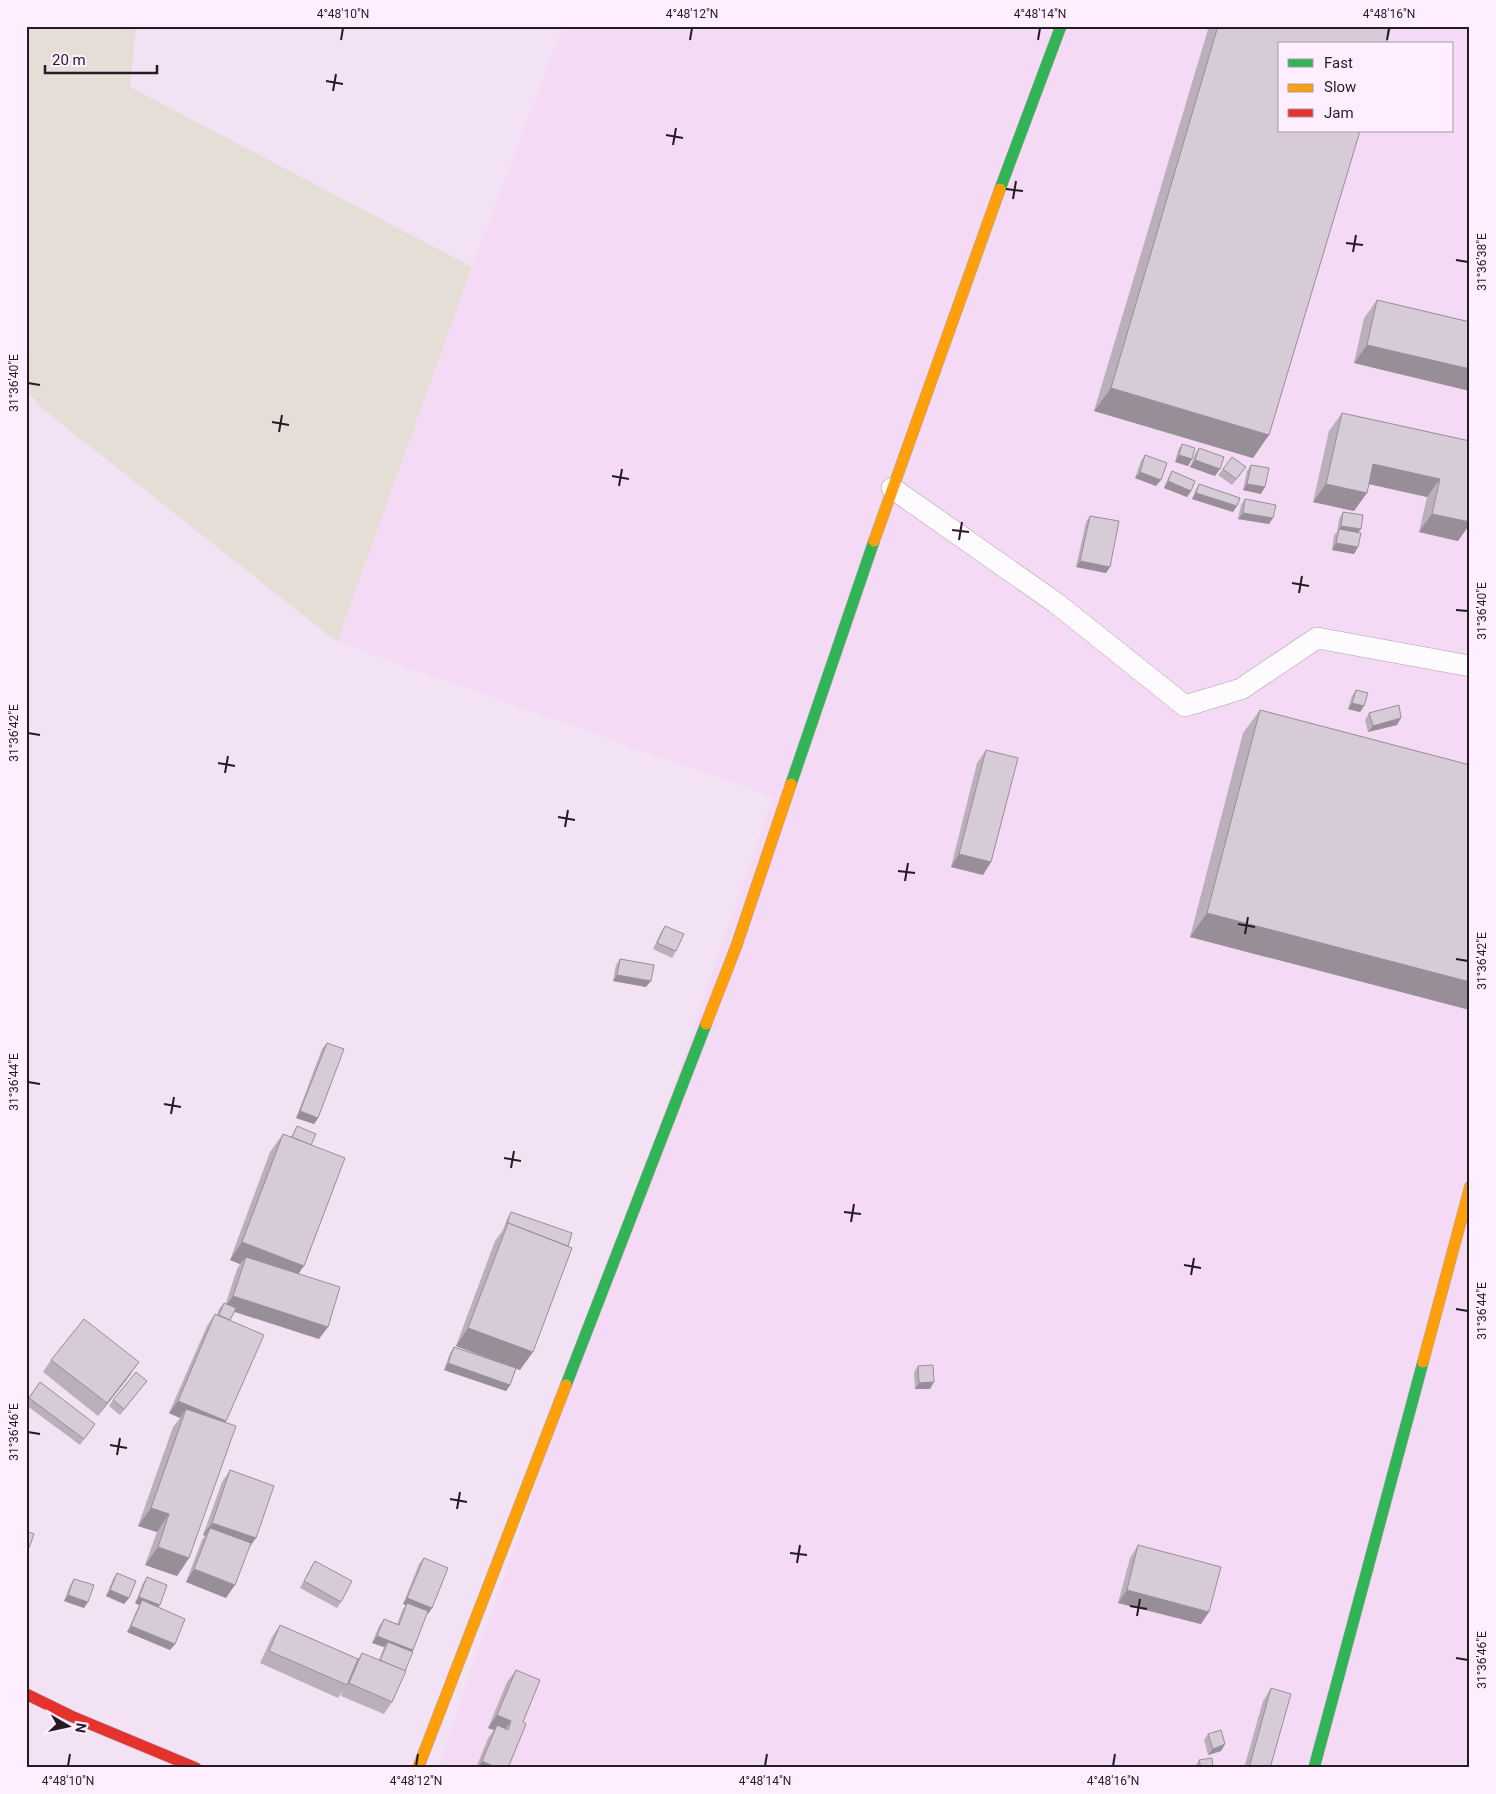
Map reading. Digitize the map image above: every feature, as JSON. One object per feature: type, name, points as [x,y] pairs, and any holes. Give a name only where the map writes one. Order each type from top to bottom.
[{"type":"street","points":[[418,1768],[736,946],[892,488],[1029,108],[1062,26]]},
{"type":"street","points":[[1314,1768],[1470,1188]]},
{"type":"street","points":[[26,1694],[71,1716],[196,1768]]},
{"type":"lane","points":[[892,488],[1056,603],[1185,706],[1241,689],[1317,638],[1470,666]]},
{"type":"shaded area","points":[[26,26],[136,26],[130,87],[472,267],[337,642],[44,410],[26,390]]},
{"type":"shaded area","points":[[563,26],[1470,26],[1470,1768],[438,1768],[773,797],[337,642],[472,267]]},
{"type":"building","points":[[1218,26],[1391,26],[1387,42],[1278,42],[1278,132],[1360,132],[1269,435],[1111,388]]},
{"type":"building","points":[[1377,300],[1470,322],[1470,369],[1367,345]]},
{"type":"building","points":[[1342,413],[1470,441],[1470,522],[1432,514],[1440,479],[1373,464],[1367,493],[1326,484]]},
{"type":"building","points":[[1182,444],[1195,448],[1192,459],[1179,455]]},
{"type":"building","points":[[1199,448],[1224,457],[1220,469],[1195,460]]},
{"type":"building","points":[[1145,455],[1167,463],[1161,480],[1140,472]]},
{"type":"building","points":[[1232,457],[1246,467],[1236,479],[1223,469]]},
{"type":"building","points":[[1251,465],[1269,468],[1265,487],[1247,484]]},
{"type":"building","points":[[1172,471],[1195,481],[1191,491],[1168,481]]},
{"type":"building","points":[[1199,484],[1240,498],[1237,506],[1196,493]]},
{"type":"building","points":[[1245,499],[1276,505],[1273,518],[1243,513]]},
{"type":"building","points":[[1343,512],[1363,515],[1361,529],[1341,526]]},
{"type":"building","points":[[1090,516],[1119,521],[1110,567],[1080,561]]},
{"type":"building","points":[[1339,529],[1361,533],[1358,547],[1336,543]]},
{"type":"building","points":[[1356,690],[1368,693],[1364,706],[1352,703]]},
{"type":"building","points":[[1399,705],[1401,718],[1373,726],[1369,713]]},
{"type":"building","points":[[1260,710],[1470,765],[1470,982],[1207,913]]},
{"type":"building","points":[[986,750],[1018,758],[991,862],[959,854]]},
{"type":"building","points":[[665,926],[684,934],[676,951],[657,943]]},
{"type":"building","points":[[620,959],[654,965],[651,981],[617,975]]},
{"type":"building","points":[[327,1043],[344,1049],[318,1118],[300,1111]]},
{"type":"building","points":[[297,1126],[316,1134],[311,1145],[292,1137]]},
{"type":"building","points":[[283,1134],[345,1158],[304,1266],[242,1242]]},
{"type":"building","points":[[511,1212],[572,1233],[568,1246],[507,1224]]},
{"type":"building","points":[[508,1223],[572,1248],[533,1352],[468,1328]]},
{"type":"building","points":[[246,1257],[340,1287],[328,1327],[233,1296]]},
{"type":"building","points":[[224,1303],[236,1308],[230,1320],[219,1315]]},
{"type":"building","points":[[215,1314],[264,1335],[226,1421],[178,1401]]},
{"type":"building","points":[[84,1319],[139,1362],[107,1403],[51,1360]]},
{"type":"building","points":[[454,1347],[516,1368],[510,1385],[448,1363]]},
{"type":"building","points":[[933,1365],[934,1382],[919,1383],[918,1366]]},
{"type":"building","points":[[136,1372],[147,1381],[124,1409],[113,1400]]},
{"type":"building","points":[[40,1382],[95,1424],[84,1439],[29,1398]]},
{"type":"building","points":[[186,1409],[236,1426],[189,1558],[158,1547],[169,1514],[151,1508]]},
{"type":"building","points":[[230,1470],[274,1486],[256,1538],[212,1523]]},
{"type":"building","points":[[210,1528],[251,1543],[235,1585],[194,1569]]},
{"type":"building","points":[[26,1531],[34,1534],[29,1548],[26,1547]]},
{"type":"building","points":[[1138,1545],[1221,1567],[1209,1612],[1127,1590]]},
{"type":"building","points":[[424,1558],[448,1568],[432,1608],[407,1598]]},
{"type":"building","points":[[315,1561],[352,1581],[341,1602],[304,1581]]},
{"type":"building","points":[[117,1573],[136,1581],[129,1598],[110,1590]]},
{"type":"building","points":[[147,1577],[167,1585],[160,1605],[139,1597]]},
{"type":"building","points":[[74,1579],[94,1585],[88,1602],[68,1595]]},
{"type":"building","points":[[142,1600],[185,1619],[175,1644],[131,1626]]},
{"type":"building","points":[[407,1603],[428,1611],[413,1650],[377,1636],[384,1619],[399,1625]]},
{"type":"building","points":[[280,1625],[358,1659],[347,1685],[269,1651]]},
{"type":"building","points":[[388,1642],[413,1652],[405,1671],[380,1660]]},
{"type":"building","points":[[362,1653],[406,1671],[392,1702],[349,1683]]},
{"type":"building","points":[[516,1670],[540,1680],[523,1722],[526,1724],[508,1768],[497,1768],[482,1761],[497,1725],[508,1730],[511,1721],[497,1715]]},
{"type":"building","points":[[1271,1688],[1291,1694],[1270,1768],[1249,1768]]},
{"type":"building","points":[[1221,1730],[1225,1744],[1213,1749],[1208,1734]]},
{"type":"building","points":[[1212,1758],[1213,1768],[1201,1768],[1199,1760]]},
{"type":"traffic: fast","points":[[1000,189],[1061,26]]},
{"type":"traffic: fast","points":[[791,784],[874,541]]},
{"type":"traffic: fast","points":[[566,1385],[706,1024]]},
{"type":"traffic: fast","points":[[1314,1768],[1423,1362]]},
{"type":"traffic: slow","points":[[874,541],[1000,189]]},
{"type":"traffic: slow","points":[[706,1024],[736,947],[791,784]]},
{"type":"traffic: slow","points":[[1423,1362],[1470,1187]]},
{"type":"traffic: slow","points":[[418,1768],[566,1385]]},
{"type":"traffic: jam","points":[[26,1694],[71,1716],[196,1768]]}]
